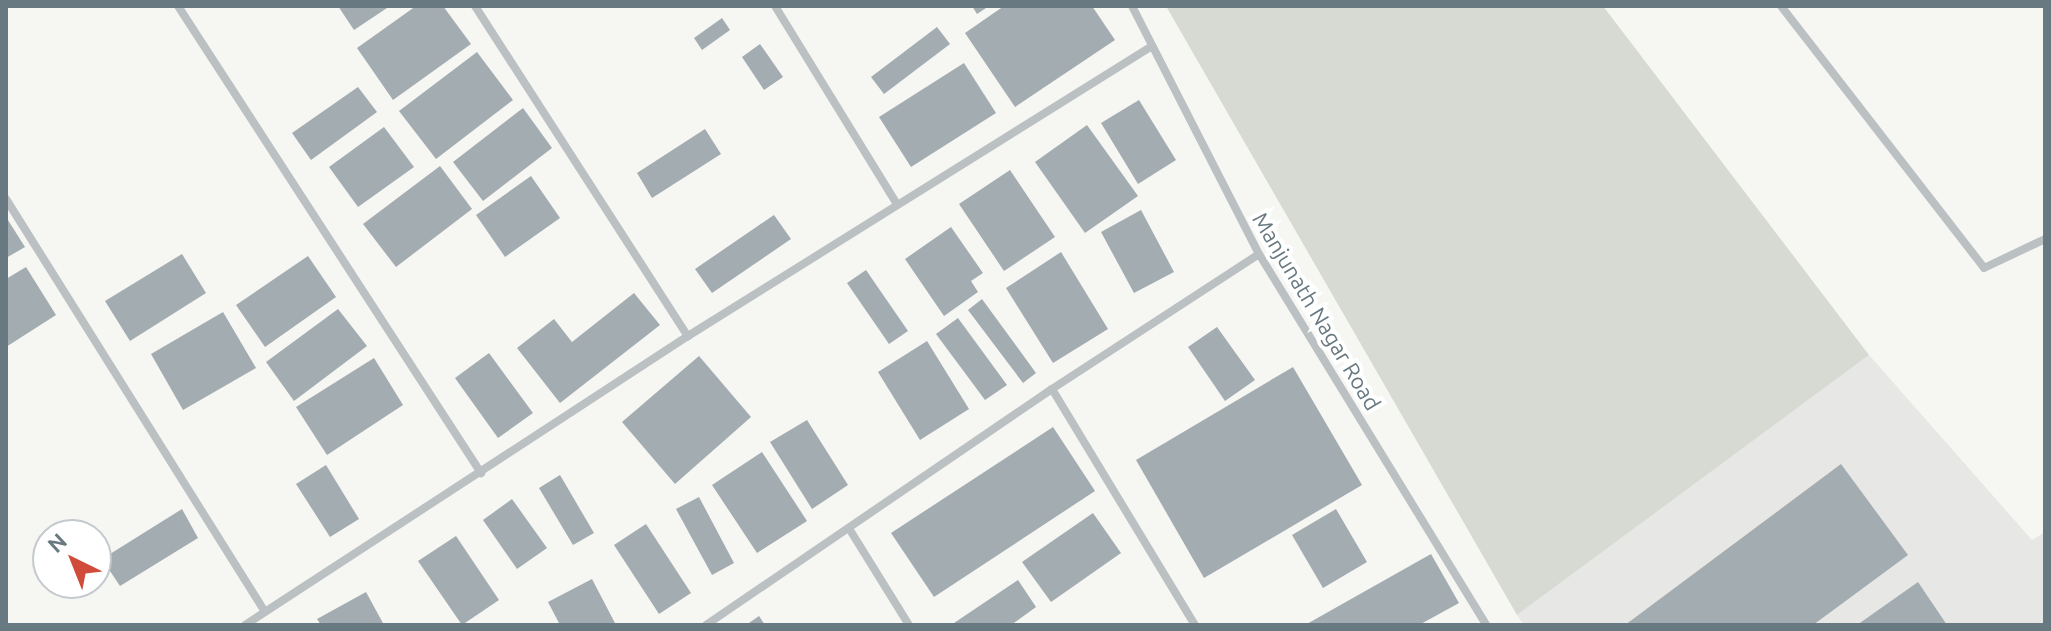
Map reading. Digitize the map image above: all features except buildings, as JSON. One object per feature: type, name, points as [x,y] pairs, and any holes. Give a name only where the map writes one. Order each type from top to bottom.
[{"type":"street","points":[[178,6],[481,473]]},
{"type":"street","points":[[475,6],[688,336]]},
{"type":"street","points":[[775,6],[897,204]]},
{"type":"street","name":"Manjunath Nagar Road","points":[[1132,6],[1259,254],[1486,625]]},
{"type":"street","points":[[1781,6],[1984,268],[2045,239]]},
{"type":"street","points":[[245,625],[688,336],[1152,46]]},
{"type":"street","points":[[6,199],[265,612]]},
{"type":"street","points":[[706,625],[850,530],[1052,389],[1259,254]]},
{"type":"street","points":[[1052,389],[1195,625]]},
{"type":"street","points":[[850,530],[909,625]]},
{"type":"shaded area","points":[[1166,6],[1603,6],[1869,355],[1517,615]]},
{"type":"shaded area","points":[[1869,355],[2032,540],[2045,532],[2045,625],[1524,625],[1517,615]]}]
